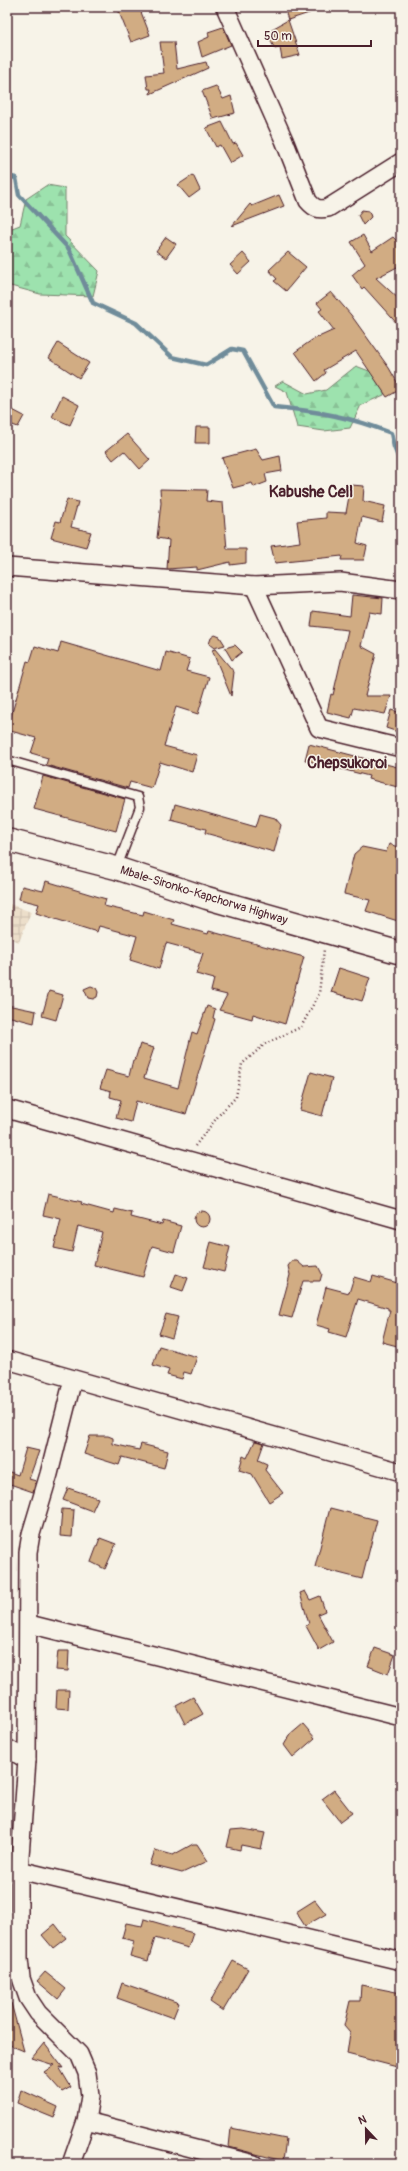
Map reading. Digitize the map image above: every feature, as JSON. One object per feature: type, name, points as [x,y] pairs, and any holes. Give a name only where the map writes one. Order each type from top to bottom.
[{"type":"main road","name":"Mbale-Sironko-Kapchorwa Highway","points":[[7,840],[116,868],[207,898],[401,953]]},
{"type":"street","points":[[225,7],[284,140],[308,201],[312,206],[319,210],[328,208],[401,162]]},
{"type":"street","points":[[7,567],[254,586],[340,582],[401,590]]},
{"type":"street","points":[[254,586],[319,728],[401,748]]},
{"type":"street","points":[[7,1109],[401,1220]]},
{"type":"street","points":[[7,1360],[401,1472]]},
{"type":"street","points":[[71,2164],[86,2121],[90,2096],[83,2063],[79,2054],[38,2014],[28,1998],[21,1978],[19,1959],[19,1870],[27,1760],[29,1624],[28,1552],[31,1534],[49,1474],[72,1379]]},
{"type":"street","points":[[29,1624],[401,1717]]},
{"type":"street","points":[[7,1748],[27,1760]]},
{"type":"street","points":[[19,1870],[401,1961]]},
{"type":"street","points":[[86,2121],[254,2164]]},
{"type":"lane","points":[[7,760],[138,797],[140,807],[116,868]]},
{"type":"path","points":[[188,1159],[194,1147],[219,1115],[236,1097],[242,1064],[265,1044],[301,1027],[319,994],[326,931]]},
{"type":"shaded area","points":[[7,903],[31,912],[19,942],[7,937]]},
{"type":"green space","points":[[47,185],[65,188],[65,236],[99,271],[93,296],[40,294],[7,285],[7,230],[20,225],[26,199]]},
{"type":"green space","points":[[356,366],[385,377],[384,395],[361,405],[350,428],[324,431],[297,427],[287,392],[275,386],[283,381],[307,394],[326,390]]},
{"type":"building","points":[[117,7],[139,7],[150,35],[131,42]]},
{"type":"building","points":[[284,7],[321,7],[321,9],[288,20]]},
{"type":"building","points":[[288,20],[300,55],[282,59],[280,48],[275,49],[269,38],[275,36],[272,29]]},
{"type":"building","points":[[223,27],[231,45],[202,57],[198,42],[209,37],[208,32]]},
{"type":"building","points":[[160,42],[174,42],[177,69],[206,62],[208,68],[150,94],[151,89],[148,89],[146,75],[164,73]]},
{"type":"building","points":[[216,86],[223,99],[231,96],[235,113],[213,119],[202,91]]},
{"type":"building","points":[[222,122],[233,144],[236,143],[243,155],[230,163],[220,145],[216,147],[206,128]]},
{"type":"building","points":[[193,175],[200,190],[189,198],[178,185]]},
{"type":"building","points":[[279,195],[284,206],[232,226],[250,204],[252,206]]},
{"type":"building","points":[[362,210],[369,211],[371,217],[363,225],[358,215]]},
{"type":"building","points":[[363,235],[372,251],[393,237],[401,245],[401,265],[376,278],[401,301],[401,328],[364,287],[362,289],[352,275],[365,264],[351,242]]},
{"type":"building","points":[[166,237],[176,244],[166,258],[156,251]]},
{"type":"building","points":[[288,252],[306,267],[286,291],[274,281],[277,279],[269,270]]},
{"type":"building","points":[[243,253],[251,262],[238,274],[230,265]]},
{"type":"building","points":[[331,292],[351,315],[389,368],[401,389],[387,397],[356,351],[324,370],[326,373],[316,381],[295,352],[312,340],[334,330],[319,311],[322,309],[317,303]]},
{"type":"building","points":[[58,343],[89,363],[79,378],[49,358]]},
{"type":"building","points":[[62,396],[79,405],[70,425],[52,417]]},
{"type":"building","points":[[7,407],[24,416],[18,427],[7,423]]},
{"type":"building","points":[[196,427],[210,427],[210,443],[195,443]]},
{"type":"building","points":[[127,434],[150,460],[140,469],[124,451],[113,460],[106,451]]},
{"type":"building","points":[[256,449],[263,460],[280,456],[282,471],[265,474],[267,482],[254,487],[252,483],[233,488],[222,458]]},
{"type":"building","points":[[351,485],[364,486],[363,501],[385,506],[382,522],[362,517],[357,543],[367,546],[364,560],[341,560],[342,556],[275,563],[271,546],[300,542],[297,521],[326,518],[326,512],[346,513]]},
{"type":"building","points":[[160,489],[207,490],[206,501],[223,503],[227,549],[246,549],[246,563],[230,565],[230,562],[197,570],[197,567],[167,569],[169,540],[157,538],[161,503]]},
{"type":"building","points":[[67,499],[78,502],[71,527],[91,532],[86,547],[51,538],[56,521],[60,522]]},
{"type":"building","points":[[352,595],[383,598],[382,614],[369,612],[361,646],[376,654],[365,696],[391,696],[385,714],[354,708],[351,718],[327,712],[331,694],[333,695],[348,630],[311,626],[313,611],[350,616]]},
{"type":"building","points":[[215,635],[220,637],[225,645],[214,648],[209,644],[211,638]]},
{"type":"building","points":[[61,642],[161,671],[166,652],[190,659],[186,671],[209,677],[198,714],[176,707],[164,746],[197,755],[192,772],[160,762],[152,788],[130,782],[128,788],[46,765],[48,758],[31,753],[36,738],[7,730],[27,661],[30,662],[35,646],[58,653]]},
{"type":"building","points":[[235,645],[242,652],[232,660],[225,648]]},
{"type":"building","points":[[215,649],[234,672],[231,696],[212,650]]},
{"type":"building","points":[[391,710],[401,713],[401,733],[386,728]]},
{"type":"building","points":[[309,744],[401,768],[401,788],[368,779],[369,776],[305,760]]},
{"type":"building","points":[[43,776],[125,799],[116,831],[34,809]]},
{"type":"building","points":[[175,804],[256,827],[260,814],[275,818],[281,825],[274,852],[205,833],[206,829],[171,820]]},
{"type":"building","points":[[389,844],[401,848],[401,922],[366,911],[370,900],[344,894],[354,854],[362,847],[386,852]]},
{"type":"building","points":[[46,881],[106,899],[104,906],[143,915],[144,911],[174,920],[172,924],[208,934],[209,931],[304,957],[285,1024],[253,1014],[252,1019],[219,1010],[227,995],[211,991],[214,979],[196,974],[203,953],[166,943],[159,969],[130,960],[137,936],[99,926],[97,932],[36,913],[39,904],[19,899],[22,886],[43,891]]},
{"type":"building","points":[[339,968],[370,978],[362,1001],[331,992]]},
{"type":"building","points":[[91,986],[96,988],[98,992],[97,997],[93,999],[88,998],[84,989]]},
{"type":"building","points":[[49,991],[63,995],[56,1020],[42,1016]]},
{"type":"building","points":[[7,1005],[36,1011],[34,1023],[7,1016]]},
{"type":"building","points":[[207,1006],[215,1009],[213,1018],[215,1019],[186,1114],[136,1101],[131,1122],[116,1118],[121,1100],[110,1097],[111,1091],[100,1088],[106,1070],[129,1076],[133,1060],[135,1060],[140,1044],[154,1048],[144,1078],[178,1088],[192,1032],[197,1034]]},
{"type":"building","points":[[311,1072],[332,1078],[322,1116],[300,1110]]},
{"type":"building","points":[[48,1194],[82,1202],[81,1204],[114,1213],[115,1209],[132,1213],[131,1217],[162,1225],[163,1221],[181,1226],[174,1252],[152,1246],[143,1277],[94,1265],[102,1232],[78,1226],[72,1252],[54,1248],[61,1219],[43,1215]]},
{"type":"building","points":[[202,1211],[208,1213],[210,1219],[208,1225],[202,1227],[196,1225],[194,1219],[196,1213]]},
{"type":"building","points":[[211,1242],[230,1247],[224,1272],[204,1267]]},
{"type":"building","points":[[292,1261],[297,1261],[304,1267],[318,1266],[322,1274],[320,1281],[303,1281],[292,1318],[279,1315],[290,1275],[288,1266]]},
{"type":"building","points":[[176,1274],[188,1278],[183,1291],[171,1287]]},
{"type":"building","points":[[373,1276],[401,1284],[401,1347],[382,1342],[390,1310],[388,1310],[388,1308],[358,1299],[346,1337],[329,1332],[330,1329],[316,1325],[326,1287],[349,1293],[354,1277],[371,1282]]},
{"type":"building","points":[[166,1314],[178,1317],[172,1338],[159,1334]]},
{"type":"building","points":[[159,1346],[197,1357],[191,1374],[184,1372],[182,1379],[167,1375],[169,1370],[153,1365]]},
{"type":"building","points":[[90,1436],[108,1436],[113,1438],[113,1444],[139,1450],[141,1444],[168,1451],[164,1468],[122,1457],[119,1465],[84,1454]]},
{"type":"building","points":[[255,1441],[264,1443],[258,1460],[267,1464],[265,1470],[283,1493],[269,1502],[252,1474],[239,1470],[243,1456],[247,1458]]},
{"type":"building","points":[[26,1448],[39,1451],[29,1479],[36,1481],[33,1492],[7,1483],[7,1471],[18,1475]]},
{"type":"building","points":[[68,1488],[98,1498],[92,1511],[63,1500]]},
{"type":"building","points":[[330,1508],[377,1520],[362,1579],[315,1567]]},
{"type":"building","points":[[62,1509],[74,1510],[72,1537],[60,1536]]},
{"type":"building","points":[[100,1538],[116,1544],[105,1569],[91,1562]]},
{"type":"building","points":[[305,1591],[310,1600],[320,1596],[325,1611],[318,1614],[333,1642],[319,1650],[306,1626],[309,1624],[300,1593]]},
{"type":"building","points":[[375,1648],[395,1655],[388,1674],[368,1666]]},
{"type":"building","points":[[58,1651],[69,1651],[68,1671],[56,1670]]},
{"type":"building","points":[[57,1690],[69,1690],[68,1709],[56,1708]]},
{"type":"building","points":[[193,1697],[203,1714],[185,1724],[176,1706]]},
{"type":"building","points":[[303,1724],[315,1738],[293,1757],[284,1745],[290,1735]]},
{"type":"building","points":[[334,1790],[352,1813],[340,1822],[322,1799]]},
{"type":"building","points":[[243,1829],[265,1833],[261,1849],[241,1845],[240,1850],[227,1847],[231,1830]]},
{"type":"building","points":[[193,1844],[197,1844],[208,1861],[182,1873],[150,1865],[155,1850],[173,1855]]},
{"type":"building","points":[[315,1900],[326,1914],[305,1926],[296,1912]]},
{"type":"building","points":[[144,1919],[193,1933],[188,1948],[155,1938],[148,1961],[130,1956],[134,1941],[122,1938],[126,1923],[142,1926]]},
{"type":"building","points":[[55,1924],[66,1938],[53,1948],[42,1935]]},
{"type":"building","points":[[233,1961],[248,1969],[223,2011],[210,2002]]},
{"type":"building","points":[[45,1972],[66,1989],[58,1999],[37,1981]]},
{"type":"building","points":[[122,1983],[179,2003],[173,2018],[117,1998]]},
{"type":"building","points":[[361,1985],[401,1993],[401,2068],[347,2054],[350,2033],[344,2026],[350,2001],[360,2001]]},
{"type":"building","points":[[11,2003],[24,2051],[7,2044],[7,2004]]},
{"type":"building","points":[[44,2043],[63,2068],[59,2067],[71,2087],[62,2092],[44,2072],[54,2065],[32,2058]]},
{"type":"building","points":[[21,2090],[58,2107],[54,2118],[17,2103]]},
{"type":"building","points":[[231,2128],[286,2139],[283,2161],[229,2147]]},
{"type":"waterway","points":[[7,176],[16,178],[19,195],[69,249],[93,303],[136,323],[172,357],[206,365],[232,349],[243,351],[274,407],[305,410],[348,419],[391,433],[394,447],[401,464]]},
{"type":"district","name":"Kabushe Cell","points":[[311,491]]},
{"type":"district","name":"Chepsukoroi","points":[[347,762]]}]
